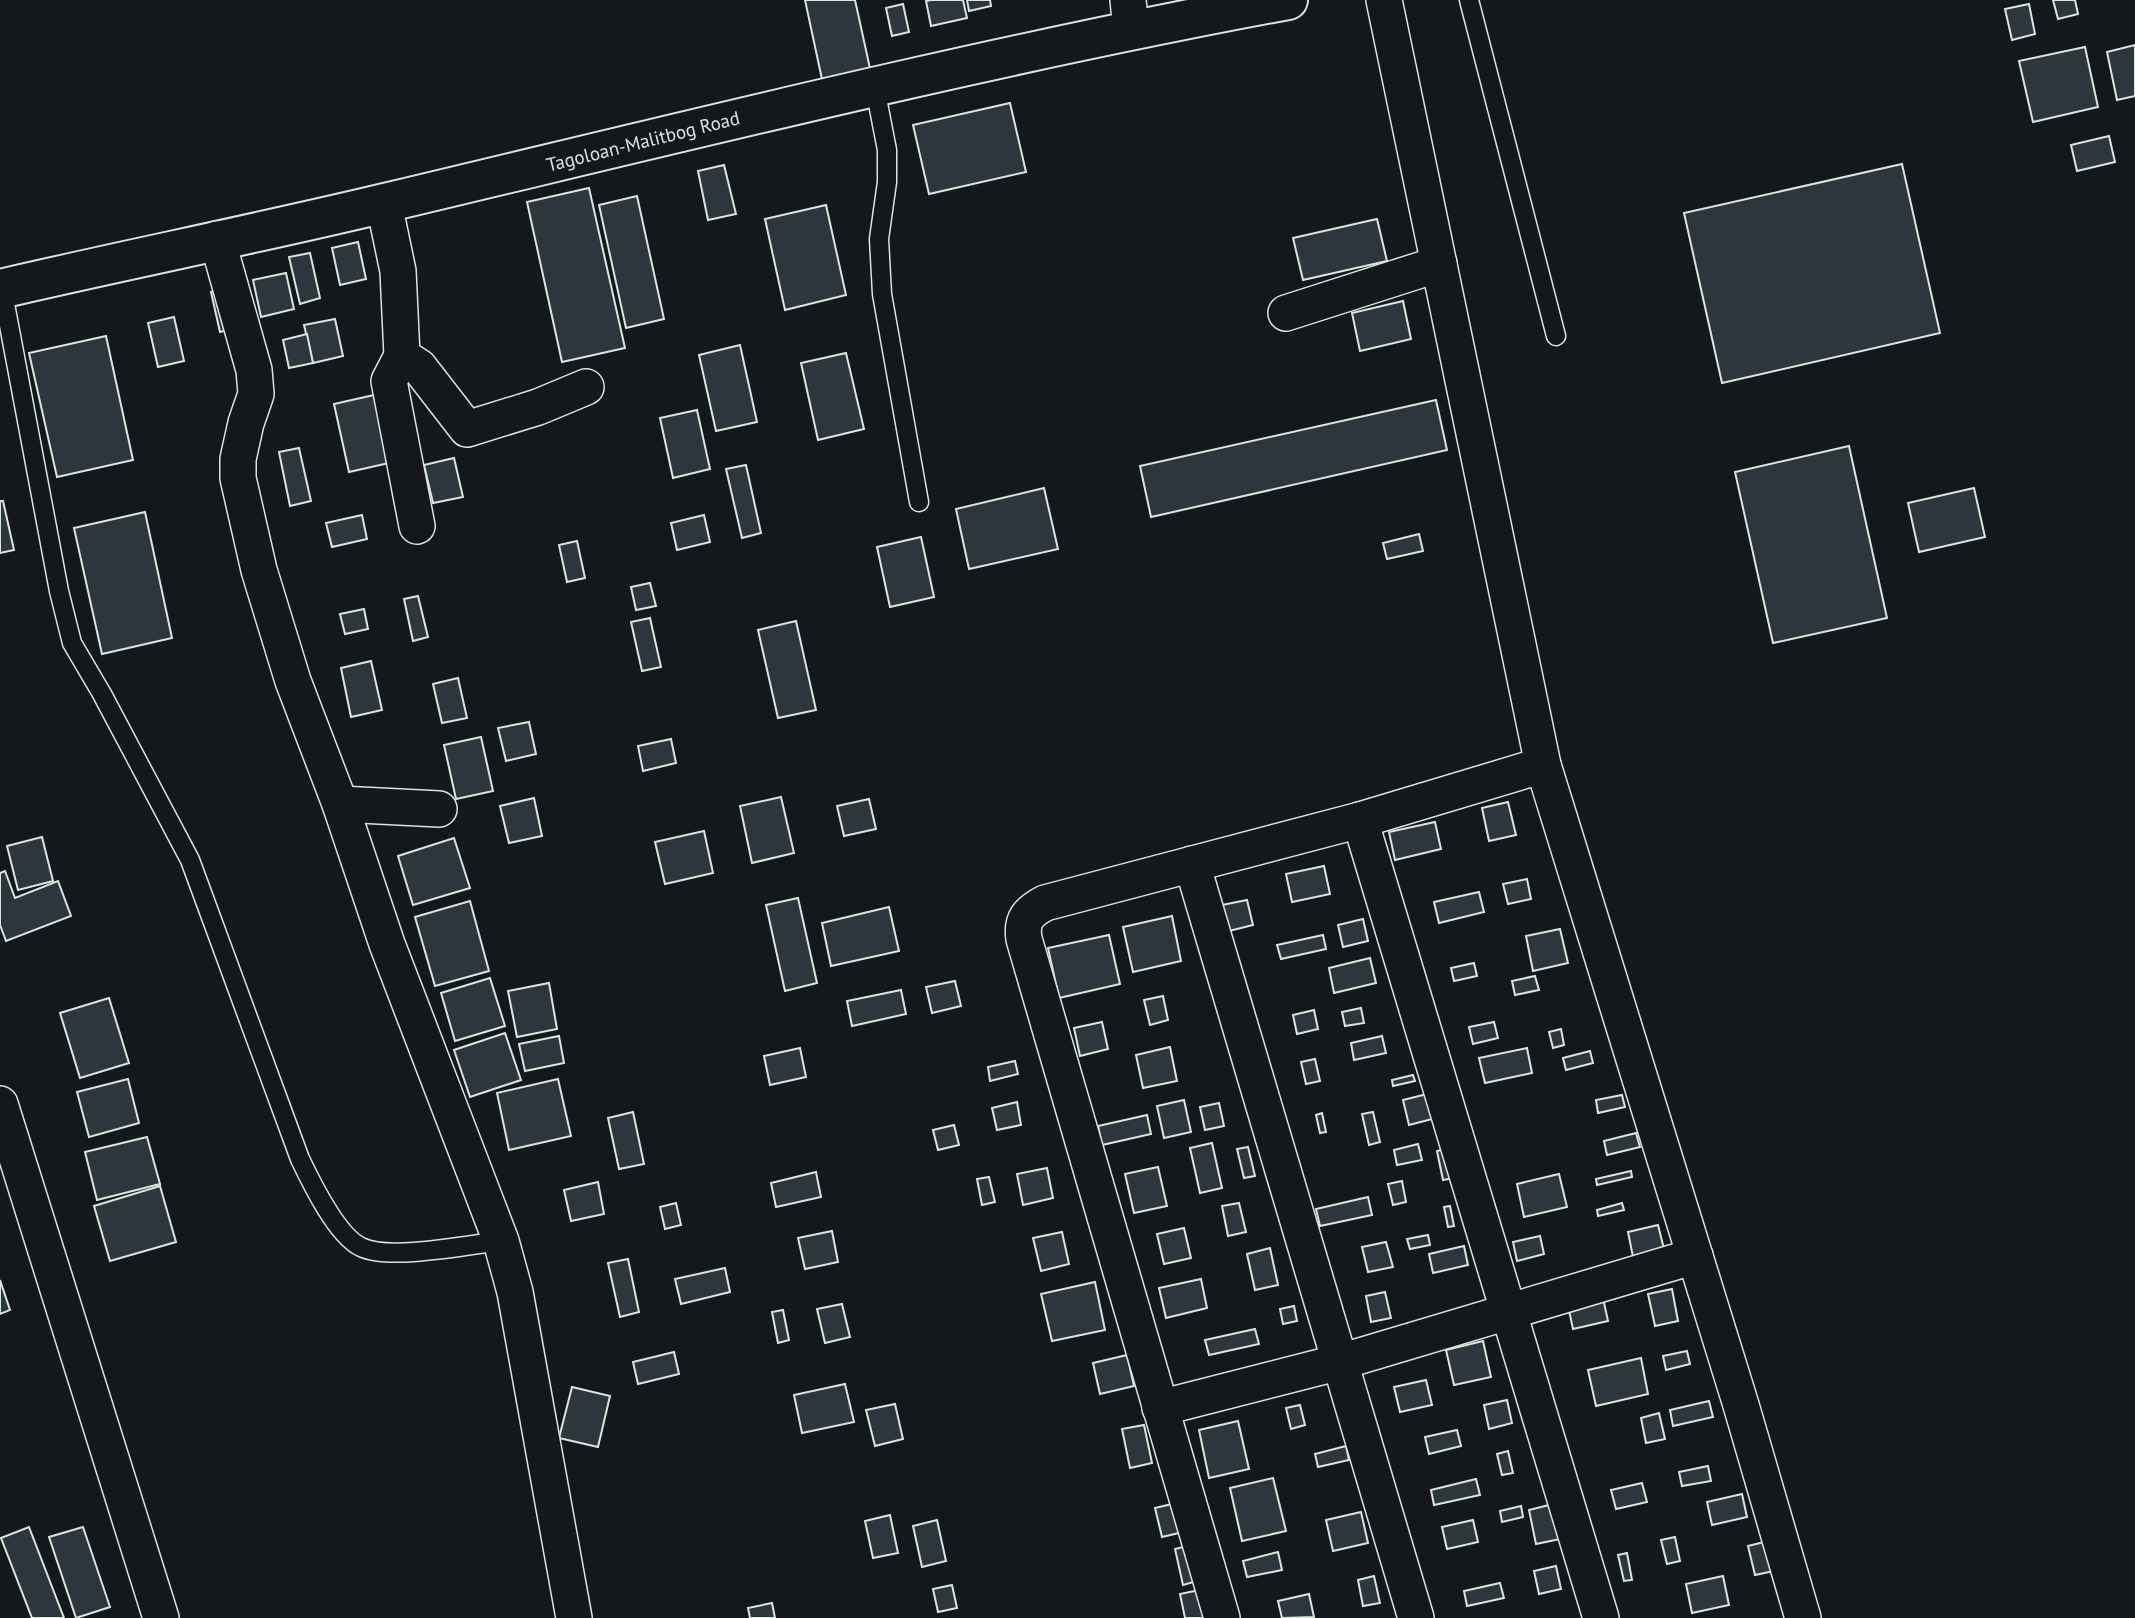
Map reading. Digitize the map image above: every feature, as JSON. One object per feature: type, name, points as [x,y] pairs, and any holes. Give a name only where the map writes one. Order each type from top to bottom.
[{"type":"main road","name":"Tagoloan-Malitbog Road","points":[[1,288],[384,204],[875,88],[1129,14],[1288,0]]},
{"type":"street","points":[[1384,0],[1543,765],[1695,1256],[1803,1618]]},
{"type":"street","points":[[384,204],[398,271],[402,356],[389,381],[417,526]]},
{"type":"street","points":[[217,239],[250,351],[255,382],[256,394],[238,459],[238,478],[259,570],[293,681],[340,804],[387,944],[501,1241],[516,1292],[574,1618]]},
{"type":"street","points":[[1286,313],[1439,264]]},
{"type":"street","points":[[402,356],[419,367],[467,429],[538,407],[586,387]]},
{"type":"street","points":[[1222,1618],[1022,925],[1026,916],[1045,903],[1360,820],[1543,765]]},
{"type":"street","points":[[340,804],[439,810]]},
{"type":"street","points":[[1360,820],[1601,1618]]},
{"type":"street","points":[[1192,864],[1416,1618]]},
{"type":"street","points":[[0,1104],[161,1618]]},
{"type":"street","points":[[1160,1408],[1340,1362],[1695,1256]]},
{"type":"lane","points":[[1469,0],[1556,336]]},
{"type":"lane","points":[[875,88],[887,150],[887,182],[879,239],[882,294],[919,502]]},
{"type":"lane","points":[[1,288],[59,591],[72,643],[190,860],[300,1159],[318,1196],[349,1238],[361,1247],[390,1253],[501,1241]]},
{"type":"building","points":[[805,0],[855,0],[871,73],[823,84]]},
{"type":"building","points":[[963,0],[967,18],[931,26],[926,1]]},
{"type":"building","points":[[967,0],[990,0],[991,6],[969,11]]},
{"type":"building","points":[[2053,0],[2075,0],[2078,14],[2058,19]]},
{"type":"building","points":[[903,4],[909,32],[892,36],[886,8]]},
{"type":"building","points":[[2029,4],[2035,34],[2012,40],[2005,9]]},
{"type":"building","points":[[2135,45],[2135,96],[2117,100],[2107,52]]},
{"type":"building","points":[[2085,47],[2098,107],[2033,122],[2019,61]]},
{"type":"building","points":[[1010,103],[1026,172],[929,194],[913,125]]},
{"type":"building","points":[[2109,136],[2115,162],[2077,171],[2071,145]]},
{"type":"building","points":[[1902,164],[1940,333],[1722,383],[1684,213]]},
{"type":"building","points":[[724,165],[736,214],[708,220],[698,171]]},
{"type":"building","points":[[589,188],[625,348],[562,362],[527,202]]},
{"type":"building","points":[[637,196],[664,319],[626,328],[599,205]]},
{"type":"building","points":[[826,205],[846,295],[785,310],[765,219]]},
{"type":"building","points":[[1377,219],[1387,261],[1303,280],[1293,238]]},
{"type":"building","points":[[358,242],[366,279],[340,285],[332,248]]},
{"type":"building","points":[[310,253],[320,298],[300,304],[289,257]]},
{"type":"building","points":[[286,273],[294,309],[261,317],[253,280]]},
{"type":"building","points":[[220,290],[228,330],[220,332],[211,292]]},
{"type":"building","points":[[1403,301],[1411,339],[1360,351],[1352,313]]},
{"type":"building","points":[[174,317],[184,361],[158,367],[148,323]]},
{"type":"building","points":[[335,319],[343,356],[313,363],[304,325]]},
{"type":"building","points":[[307,334],[313,363],[289,368],[283,340]]},
{"type":"building","points":[[106,336],[133,460],[57,477],[29,353]]},
{"type":"building","points":[[740,345],[757,422],[716,431],[699,355]]},
{"type":"building","points":[[846,353],[864,429],[818,440],[801,363]]},
{"type":"building","points":[[374,395],[389,463],[349,472],[334,404]]},
{"type":"building","points":[[1436,400],[1447,450],[1151,517],[1140,466]]},
{"type":"building","points":[[697,410],[710,469],[673,478],[660,418]]},
{"type":"building","points":[[1849,446],[1887,618],[1773,643],[1735,472]]},
{"type":"building","points":[[299,448],[311,501],[290,506],[279,452]]},
{"type":"building","points":[[454,458],[463,497],[433,503],[424,465]]},
{"type":"building","points":[[746,465],[761,533],[742,538],[726,469]]},
{"type":"building","points":[[1044,488],[1058,549],[969,569],[956,509]]},
{"type":"building","points":[[1974,488],[1985,537],[1919,552],[1908,503]]},
{"type":"building","points":[[0,501],[3,501],[14,550],[0,553]]},
{"type":"building","points":[[145,512],[172,638],[102,654],[74,528]]},
{"type":"building","points":[[362,515],[367,539],[332,547],[326,523]]},
{"type":"building","points":[[704,515],[710,542],[677,550],[671,523]]},
{"type":"building","points":[[1419,534],[1423,551],[1387,559],[1383,543]]},
{"type":"building","points":[[921,537],[934,597],[890,607],[877,547]]},
{"type":"building","points":[[577,541],[585,578],[567,582],[559,545]]},
{"type":"building","points":[[650,583],[656,606],[636,610],[631,587]]},
{"type":"building","points":[[418,596],[428,637],[413,641],[404,599]]},
{"type":"building","points":[[364,609],[368,629],[345,634],[340,614]]},
{"type":"building","points":[[650,618],[661,667],[642,671],[631,622]]},
{"type":"building","points":[[796,621],[816,710],[778,718],[758,630]]},
{"type":"building","points":[[371,661],[382,710],[351,717],[341,668]]},
{"type":"building","points":[[458,678],[467,718],[442,723],[433,684]]},
{"type":"building","points":[[529,722],[536,754],[506,761],[498,728]]},
{"type":"building","points":[[481,737],[493,791],[456,799],[444,745]]},
{"type":"building","points":[[671,739],[676,763],[643,771],[638,746]]},
{"type":"building","points":[[781,797],[794,853],[752,863],[740,806]]},
{"type":"building","points":[[534,798],[542,836],[509,843],[500,806]]},
{"type":"building","points":[[869,799],[876,829],[844,836],[837,806]]},
{"type":"building","points":[[1508,802],[1516,835],[1489,841],[1482,808]]},
{"type":"building","points":[[1435,822],[1441,849],[1395,860],[1389,832]]},
{"type":"building","points":[[704,831],[713,873],[665,884],[655,842]]},
{"type":"building","points":[[42,837],[53,881],[18,890],[7,846]]},
{"type":"building","points":[[454,838],[470,888],[413,905],[398,856]]},
{"type":"building","points":[[1324,866],[1330,894],[1292,902],[1286,874]]},
{"type":"building","points":[[5,871],[15,898],[58,881],[71,916],[6,941],[0,925],[0,873]]},
{"type":"building","points":[[1527,879],[1531,899],[1508,904],[1503,884]]},
{"type":"building","points":[[1479,892],[1484,912],[1439,923],[1434,902]]},
{"type":"building","points":[[798,898],[817,983],[785,991],[766,905]]},
{"type":"building","points":[[1247,900],[1253,925],[1229,931],[1222,905]]},
{"type":"building","points":[[470,901],[489,971],[435,986],[415,917]]},
{"type":"building","points":[[889,907],[899,951],[831,966],[822,923]]},
{"type":"building","points":[[1172,916],[1181,961],[1133,972],[1123,927]]},
{"type":"building","points":[[1363,919],[1368,941],[1343,947],[1338,925]]},
{"type":"building","points":[[1560,929],[1568,963],[1533,971],[1526,936]]},
{"type":"building","points":[[1109,935],[1120,984],[1059,998],[1048,948]]},
{"type":"building","points":[[1323,935],[1326,949],[1281,959],[1277,945]]},
{"type":"building","points":[[1370,958],[1376,983],[1334,993],[1329,968]]},
{"type":"building","points":[[1474,963],[1477,976],[1454,981],[1451,968]]},
{"type":"building","points":[[1535,976],[1539,990],[1515,995],[1512,981]]},
{"type":"building","points":[[490,978],[505,1026],[455,1041],[441,993]]},
{"type":"building","points":[[955,981],[961,1006],[932,1013],[926,987]]},
{"type":"building","points":[[549,983],[557,1029],[517,1037],[508,991]]},
{"type":"building","points":[[901,990],[906,1014],[852,1026],[847,1001]]},
{"type":"building","points":[[1163,996],[1168,1020],[1150,1025],[1144,1000]]},
{"type":"building","points":[[109,998],[129,1063],[80,1078],[60,1013]]},
{"type":"building","points":[[1361,1008],[1364,1023],[1345,1026],[1342,1012]]},
{"type":"building","points":[[1314,1010],[1318,1029],[1297,1034],[1293,1015]]},
{"type":"building","points":[[1102,1022],[1108,1049],[1080,1056],[1074,1028]]},
{"type":"building","points":[[1494,1022],[1498,1038],[1473,1044],[1469,1027]]},
{"type":"building","points":[[1561,1029],[1564,1045],[1553,1048],[1549,1032]]},
{"type":"building","points":[[505,1033],[521,1080],[470,1097],[454,1050]]},
{"type":"building","points":[[559,1036],[564,1063],[525,1071],[519,1044]]},
{"type":"building","points":[[1382,1036],[1386,1053],[1354,1060],[1351,1043]]},
{"type":"building","points":[[1170,1047],[1177,1081],[1143,1088],[1136,1055]]},
{"type":"building","points":[[800,1048],[806,1077],[770,1085],[764,1056]]},
{"type":"building","points":[[1527,1048],[1532,1073],[1485,1083],[1479,1058]]},
{"type":"building","points":[[1590,1051],[1593,1063],[1566,1070],[1563,1058]]},
{"type":"building","points":[[1315,1059],[1320,1081],[1306,1084],[1301,1062]]},
{"type":"building","points":[[1015,1061],[1018,1074],[990,1081],[988,1067]]},
{"type":"building","points":[[1413,1075],[1415,1081],[1393,1086],[1392,1080]]},
{"type":"building","points":[[128,1079],[139,1123],[89,1137],[77,1092]]},
{"type":"building","points":[[558,1079],[571,1136],[509,1150],[497,1093]]},
{"type":"building","points":[[1431,1093],[1436,1118],[1409,1125],[1403,1100]]},
{"type":"building","points":[[1622,1095],[1625,1107],[1598,1113],[1596,1100]]},
{"type":"building","points":[[1184,1100],[1191,1132],[1164,1138],[1157,1106]]},
{"type":"building","points":[[1017,1102],[1021,1125],[997,1130],[992,1108]]},
{"type":"building","points":[[1219,1103],[1224,1126],[1205,1130],[1200,1107]]},
{"type":"building","points":[[633,1112],[644,1164],[619,1169],[608,1118]]},
{"type":"building","points":[[1373,1112],[1380,1142],[1369,1145],[1362,1114]]},
{"type":"building","points":[[1322,1113],[1326,1132],[1320,1133],[1316,1115]]},
{"type":"building","points":[[1147,1115],[1151,1134],[1102,1145],[1098,1126]]},
{"type":"building","points":[[954,1125],[959,1145],[938,1150],[933,1130]]},
{"type":"building","points":[[1636,1133],[1640,1147],[1607,1155],[1604,1141]]},
{"type":"building","points":[[147,1137],[160,1184],[97,1200],[85,1152]]},
{"type":"building","points":[[1212,1143],[1222,1188],[1200,1193],[1190,1148]]},
{"type":"building","points":[[1418,1144],[1422,1160],[1397,1165],[1394,1150]]},
{"type":"building","points":[[1248,1147],[1255,1176],[1244,1178],[1237,1149]]},
{"type":"building","points":[[1447,1149],[1454,1178],[1443,1180],[1437,1151]]},
{"type":"building","points":[[1158,1167],[1167,1206],[1134,1213],[1125,1174]]},
{"type":"building","points":[[1047,1168],[1053,1198],[1023,1205],[1017,1174]]},
{"type":"building","points":[[1631,1171],[1632,1177],[1597,1185],[1596,1179]]},
{"type":"building","points":[[816,1172],[821,1197],[776,1207],[771,1183]]},
{"type":"building","points":[[1559,1174],[1567,1207],[1524,1217],[1517,1184]]},
{"type":"building","points":[[989,1177],[995,1202],[982,1205],[977,1179]]},
{"type":"building","points":[[1402,1181],[1406,1202],[1393,1205],[1388,1184]]},
{"type":"building","points":[[598,1182],[604,1214],[571,1221],[564,1190]]},
{"type":"building","points":[[160,1186],[176,1242],[110,1261],[94,1206]]},
{"type":"building","points":[[1368,1197],[1372,1215],[1320,1226],[1316,1209]]},
{"type":"building","points":[[676,1203],[681,1225],[665,1229],[660,1207]]},
{"type":"building","points":[[1239,1203],[1246,1232],[1228,1236],[1222,1206]]},
{"type":"building","points":[[1622,1203],[1624,1210],[1598,1216],[1597,1210]]},
{"type":"building","points":[[1450,1206],[1454,1226],[1448,1227],[1444,1207]]},
{"type":"building","points":[[1658,1225],[1664,1249],[1633,1257],[1628,1232]]},
{"type":"building","points":[[1184,1228],[1191,1258],[1164,1264],[1157,1234]]},
{"type":"building","points":[[832,1231],[838,1262],[805,1269],[798,1238]]},
{"type":"building","points":[[1062,1232],[1069,1264],[1041,1271],[1033,1238]]},
{"type":"building","points":[[1428,1235],[1430,1245],[1410,1249],[1407,1239]]},
{"type":"building","points":[[1540,1236],[1544,1254],[1517,1261],[1513,1242]]},
{"type":"building","points":[[1386,1242],[1393,1267],[1368,1272],[1362,1247]]},
{"type":"building","points":[[1464,1246],[1468,1265],[1433,1273],[1429,1254]]},
{"type":"building","points":[[1270,1248],[1278,1285],[1255,1290],[1247,1254]]},
{"type":"building","points":[[628,1259],[639,1312],[620,1317],[608,1263]]},
{"type":"building","points":[[725,1268],[730,1292],[681,1304],[675,1279]]},
{"type":"building","points":[[1201,1279],[1207,1308],[1166,1318],[1159,1288]]},
{"type":"building","points":[[0,1280],[10,1310],[0,1314]]},
{"type":"building","points":[[1095,1282],[1105,1330],[1052,1341],[1041,1294]]},
{"type":"building","points":[[1672,1289],[1678,1321],[1655,1326],[1648,1294]]},
{"type":"building","points":[[1385,1292],[1391,1318],[1371,1322],[1366,1296]]},
{"type":"building","points":[[1603,1298],[1608,1321],[1573,1329],[1568,1306]]},
{"type":"building","points":[[842,1304],[850,1337],[825,1343],[817,1309]]},
{"type":"building","points":[[1294,1306],[1297,1321],[1283,1324],[1280,1309]]},
{"type":"building","points":[[783,1310],[789,1340],[778,1343],[772,1312]]},
{"type":"building","points":[[1255,1329],[1259,1344],[1209,1355],[1205,1340]]},
{"type":"building","points":[[1483,1341],[1491,1377],[1454,1385],[1446,1350]]},
{"type":"building","points":[[1687,1351],[1690,1364],[1666,1370],[1663,1356]]},
{"type":"building","points":[[674,1352],[679,1374],[638,1384],[633,1362]]},
{"type":"building","points":[[1127,1355],[1134,1386],[1100,1394],[1093,1363]]},
{"type":"building","points":[[1641,1358],[1648,1394],[1596,1406],[1588,1370]]},
{"type":"building","points":[[1426,1380],[1432,1405],[1400,1412],[1394,1387]]},
{"type":"building","points":[[845,1384],[854,1422],[802,1433],[794,1395]]},
{"type":"building","points":[[572,1387],[610,1396],[598,1447],[559,1438]]},
{"type":"building","points":[[1507,1400],[1512,1423],[1489,1429],[1484,1405]]},
{"type":"building","points":[[1709,1401],[1713,1417],[1673,1426],[1670,1410]]},
{"type":"building","points":[[895,1404],[903,1439],[875,1446],[866,1410]]},
{"type":"building","points":[[1300,1405],[1305,1425],[1291,1429],[1286,1408]]},
{"type":"building","points":[[1659,1413],[1665,1439],[1646,1443],[1641,1418]]},
{"type":"building","points":[[1238,1421],[1249,1469],[1209,1478],[1199,1430]]},
{"type":"building","points":[[1144,1425],[1152,1463],[1130,1468],[1122,1429]]},
{"type":"building","points":[[1457,1430],[1461,1446],[1429,1454],[1425,1437]]},
{"type":"building","points":[[1346,1446],[1349,1460],[1318,1467],[1315,1454]]},
{"type":"building","points":[[1508,1451],[1513,1473],[1502,1475],[1497,1454]]},
{"type":"building","points":[[1708,1466],[1711,1481],[1682,1486],[1679,1472]]},
{"type":"building","points":[[1273,1478],[1286,1531],[1242,1541],[1230,1488]]},
{"type":"building","points":[[1476,1479],[1480,1495],[1434,1505],[1431,1490]]},
{"type":"building","points":[[1642,1483],[1647,1502],[1616,1509],[1611,1490]]},
{"type":"building","points":[[1742,1494],[1747,1517],[1712,1525],[1707,1502]]},
{"type":"building","points":[[1557,1503],[1565,1538],[1536,1544],[1529,1510]]},
{"type":"building","points":[[1172,1504],[1179,1533],[1162,1537],[1155,1508]]},
{"type":"building","points":[[1521,1506],[1523,1517],[1502,1522],[1500,1511]]},
{"type":"building","points":[[1361,1512],[1368,1543],[1333,1551],[1326,1520]]},
{"type":"building","points":[[890,1515],[898,1553],[873,1558],[865,1521]]},
{"type":"building","points":[[937,1520],[946,1561],[922,1567],[913,1526]]},
{"type":"building","points":[[1473,1520],[1478,1542],[1447,1549],[1442,1527]]},
{"type":"building","points":[[29,1527],[64,1618],[32,1618],[1,1538]]},
{"type":"building","points":[[83,1527],[110,1607],[76,1618],[49,1537]]},
{"type":"building","points":[[1675,1537],[1680,1561],[1667,1564],[1661,1540]]},
{"type":"building","points":[[1768,1541],[1774,1571],[1755,1575],[1748,1546]]},
{"type":"building","points":[[1196,1544],[1204,1579],[1183,1585],[1175,1549]]},
{"type":"building","points":[[1278,1552],[1282,1570],[1247,1577],[1243,1561]]},
{"type":"building","points":[[1627,1553],[1632,1580],[1624,1581],[1618,1555]]},
{"type":"building","points":[[1556,1566],[1561,1589],[1539,1594],[1534,1571]]},
{"type":"building","points":[[1374,1576],[1380,1603],[1363,1606],[1358,1580]]},
{"type":"building","points":[[1723,1576],[1729,1605],[1692,1613],[1686,1584]]},
{"type":"building","points":[[1500,1583],[1504,1598],[1467,1606],[1464,1591]]},
{"type":"building","points":[[952,1585],[957,1608],[938,1612],[933,1589]]},
{"type":"building","points":[[1209,1588],[1216,1618],[1185,1618],[1180,1594]]},
{"type":"building","points":[[1309,1594],[1314,1617],[1282,1618],[1278,1601]]},
{"type":"building","points":[[772,1603],[775,1618],[750,1618],[748,1608]]}]
